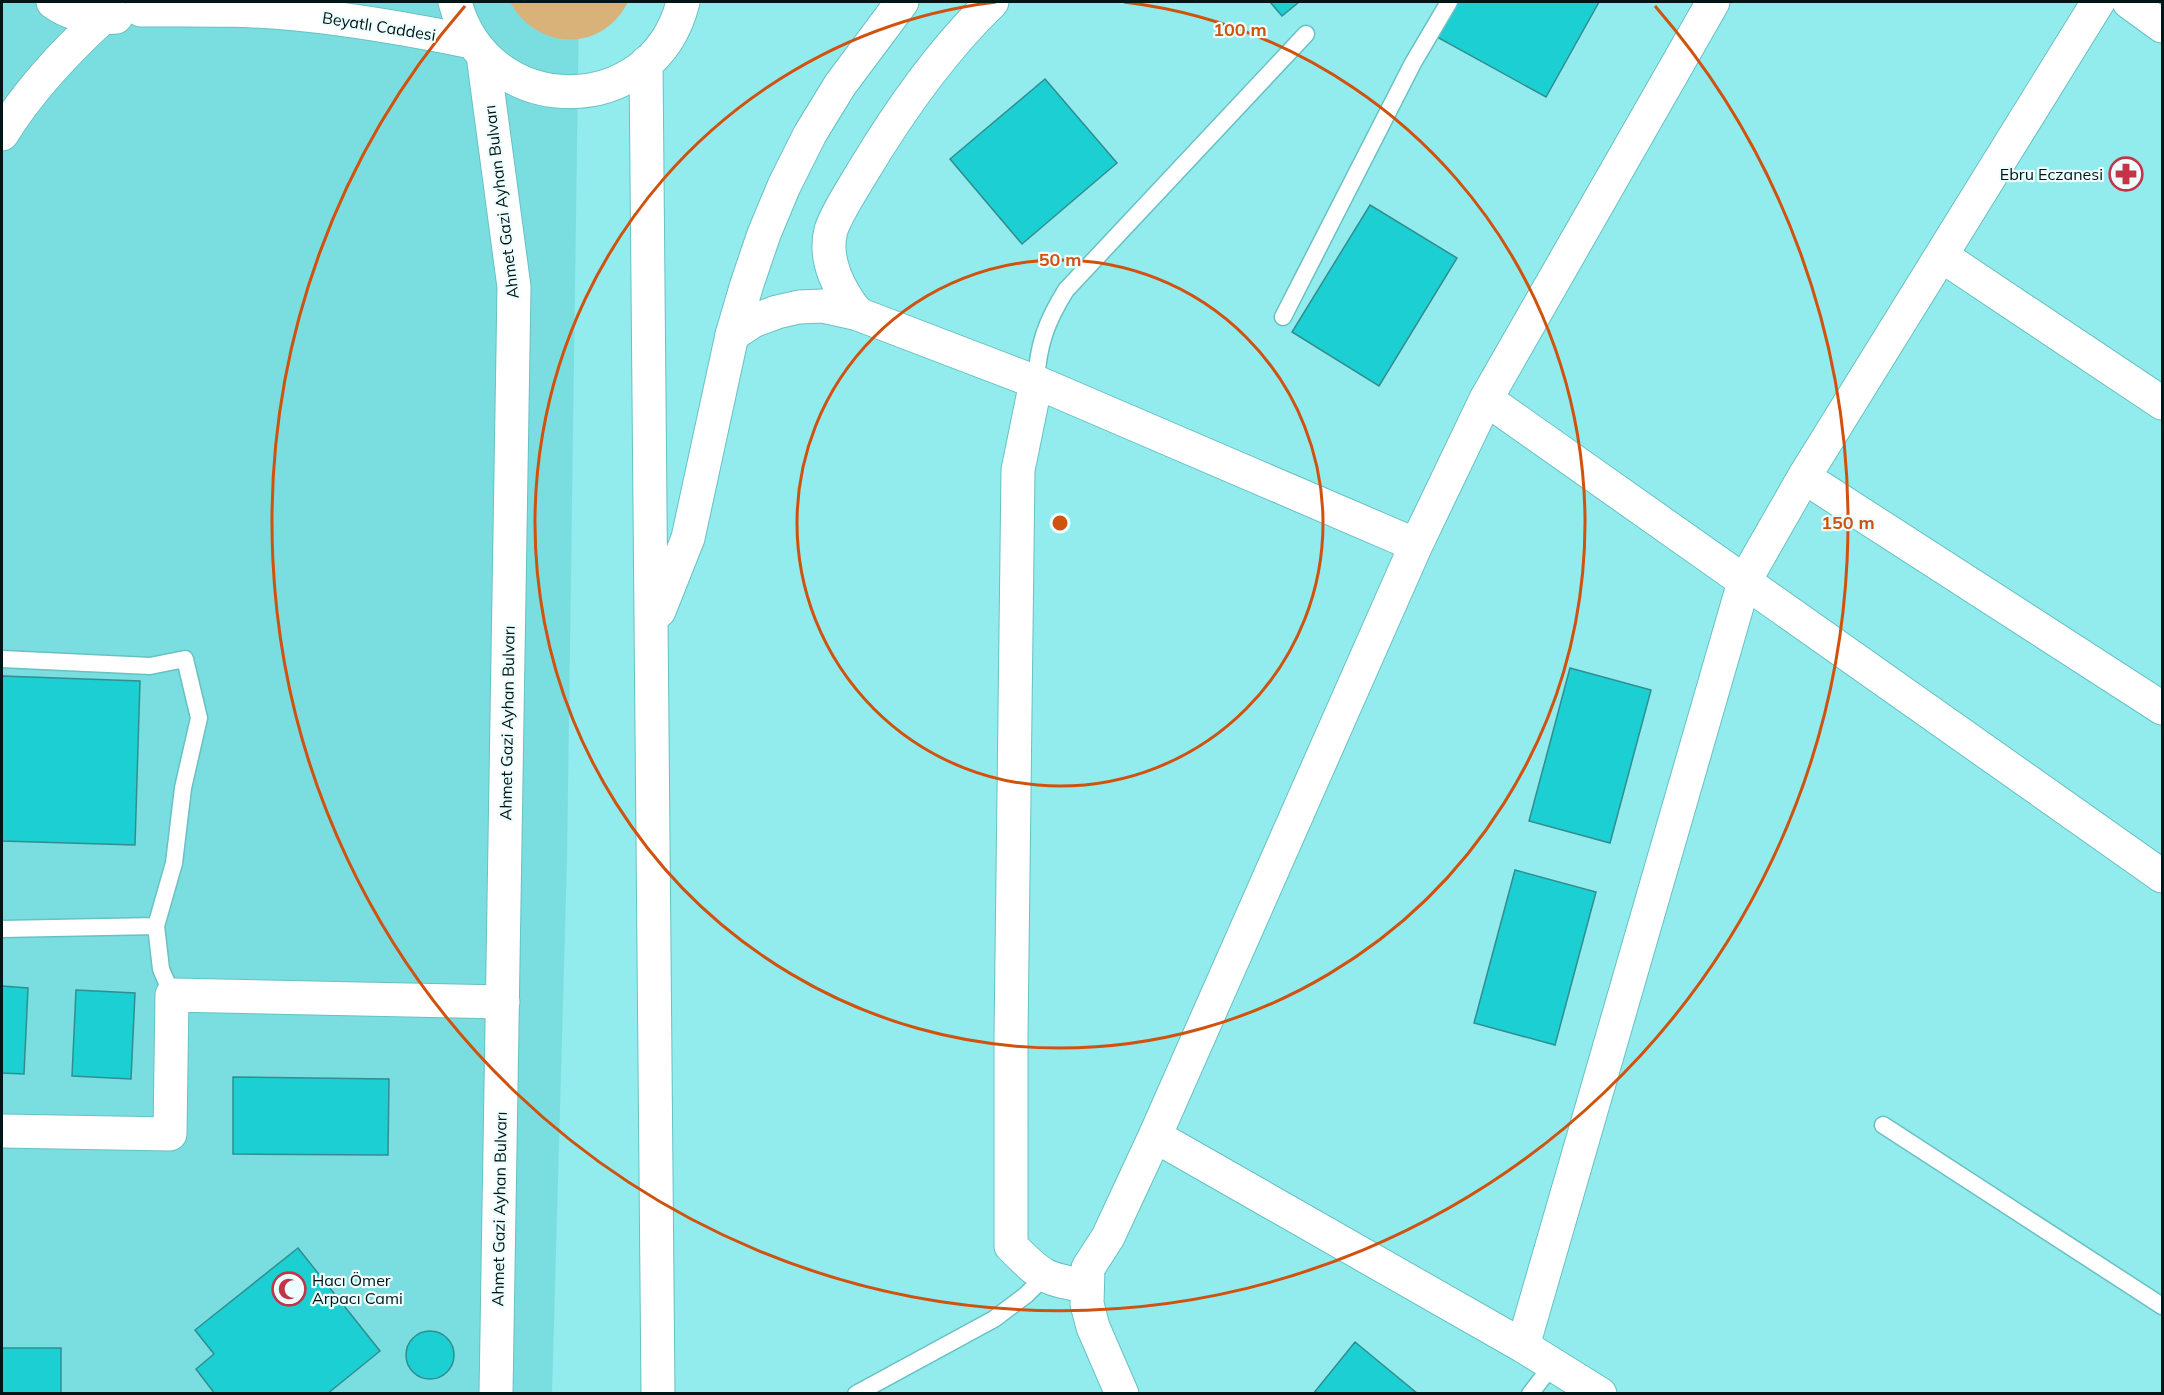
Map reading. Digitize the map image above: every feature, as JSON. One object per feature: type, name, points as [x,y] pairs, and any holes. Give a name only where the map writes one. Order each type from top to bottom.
[{"type":"street","points":[[53,2],[80,15],[101,19]]},
{"type":"street","points":[[455,2],[464,28],[478,48],[508,75],[539,88],[571,92],[588,91],[611,84],[633,73],[646,63],[668,38],[686,4]]},
{"type":"street","points":[[653,626],[687,538],[732,335],[764,234],[805,144],[840,85],[902,2]]},
{"type":"street","points":[[858,314],[845,298],[836,278],[830,246],[831,230],[887,131],[923,80],[992,2]]},
{"type":"street","points":[[1122,1394],[1096,1337],[1087,1304],[1088,1268],[1108,1237],[1155,1137],[1416,546],[1486,399],[1713,2]]},
{"type":"street","points":[[1523,1346],[1744,582],[1804,477],[2098,2]]},
{"type":"street","points":[[2129,2],[2163,26]]},
{"type":"street","name":"Beyatlı Caddesi","points":[[101,19],[122,17],[148,6],[295,14],[414,30],[478,48]]},
{"type":"street","points":[[2,134],[39,81],[69,48],[101,19]]},
{"type":"street","name":"Ahmet Gazi Ayhan Bulvarı","points":[[478,48],[514,287],[496,1394]]},
{"type":"street","points":[[646,63],[653,626],[658,1394]]},
{"type":"street","points":[[1942,256],[2163,403]]},
{"type":"street","points":[[732,335],[753,321],[799,307],[822,306],[858,314],[1036,382],[1416,546]]},
{"type":"street","points":[[1036,382],[1018,470],[1011,1037],[1011,1246],[1037,1272],[1055,1281],[1088,1286]]},
{"type":"street","points":[[1486,399],[2163,876]]},
{"type":"street","points":[[1804,477],[2163,708]]},
{"type":"street","points":[[2,1131],[170,1134],[172,995],[502,1002]]},
{"type":"street","points":[[1155,1137],[1523,1346],[1600,1394]]},
{"type":"lane","points":[[1282,317],[1413,63],[1449,2]]},
{"type":"lane","points":[[1036,382],[1037,360],[1042,338],[1052,313],[1066,290],[1306,34]]},
{"type":"lane","points":[[2,659],[150,666],[185,659],[199,718],[183,788],[174,863],[156,926],[161,969],[172,995]]},
{"type":"lane","points":[[2,929],[156,926]]},
{"type":"lane","points":[[1883,1125],[2163,1305]]},
{"type":"lane","points":[[856,1394],[994,1319],[1026,1295],[1045,1276]]},
{"type":"lane","points":[[1530,1394],[1553,1364]]},
{"type":"shaded area","points":[[2,2],[579,2],[567,859],[552,1393],[2,1394]]},
{"type":"shaded area","points":[[510,2],[628,2],[617,19],[602,30],[586,37],[569,40],[552,37],[536,30],[522,18]]},
{"type":"building","points":[[1270,2],[1299,2],[1282,16]]},
{"type":"building","points":[[1456,2],[1599,2],[1546,97],[1437,37]]},
{"type":"building","points":[[1045,79],[1117,163],[1022,244],[950,159]]},
{"type":"building","points":[[1370,205],[1457,258],[1379,386],[1292,332]]},
{"type":"building","points":[[1570,668],[1651,690],[1610,843],[1529,821]]},
{"type":"building","points":[[2,676],[140,681],[135,845],[2,841]]},
{"type":"building","points":[[1515,870],[1596,892],[1555,1045],[1474,1023]]},
{"type":"building","points":[[2,986],[28,988],[24,1074],[2,1073]]},
{"type":"building","points":[[76,990],[135,993],[131,1079],[72,1076]]},
{"type":"building","points":[[233,1077],[389,1079],[388,1155],[233,1154]]},
{"type":"building","name":"Hacı Ömer Arpacı Cami","points":[[298,1248],[380,1351],[327,1394],[215,1394],[196,1369],[214,1354],[195,1330]]},
{"type":"building","points":[[425,1331],[435,1331],[450,1341],[454,1355],[450,1369],[444,1375],[435,1379],[425,1379],[410,1369],[406,1360],[406,1350],[416,1335]]},
{"type":"building","points":[[1355,1342],[1418,1394],[1313,1394]]},
{"type":"building","points":[[2,1348],[61,1348],[61,1394],[2,1394]]},
{"type":"place","name":"Ebru Eczanesi","points":[[2126,174]]},
{"type":"place","name":"Hacı Ömer Arpacı Cami","points":[[289,1289]]}]
